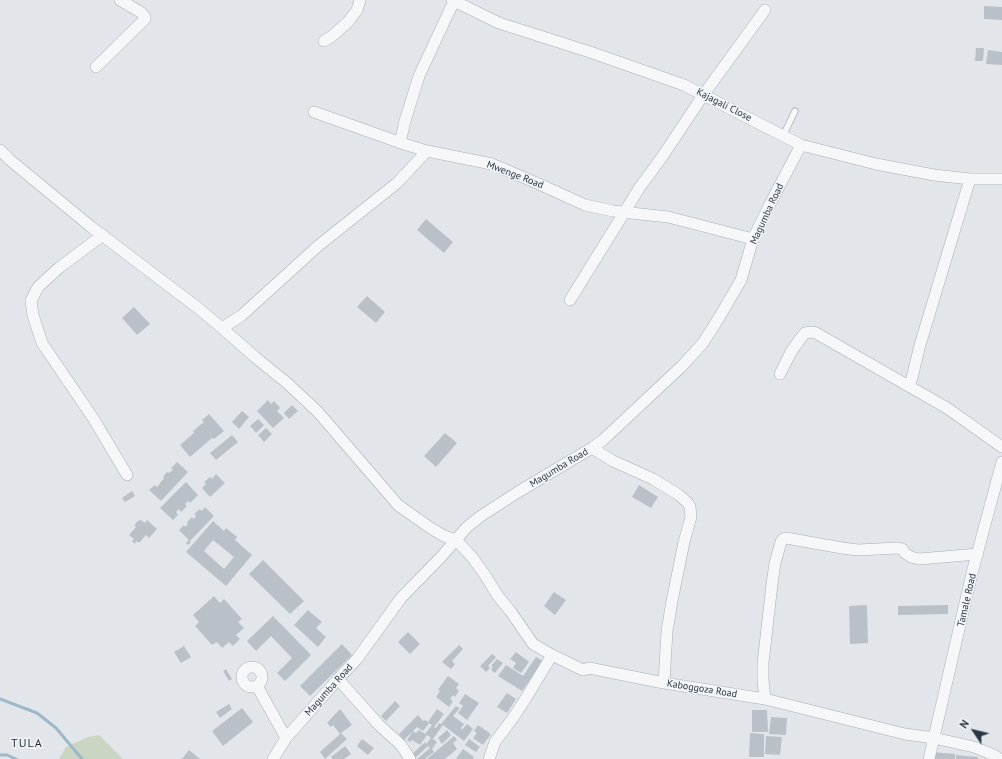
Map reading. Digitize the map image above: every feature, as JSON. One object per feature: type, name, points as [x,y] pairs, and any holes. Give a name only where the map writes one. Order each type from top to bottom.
[{"type":"street","points":[[96,67],[145,20],[142,13],[120,0]]},
{"type":"street","points":[[324,41],[348,22],[356,10],[360,0]]},
{"type":"street","points":[[400,143],[405,121],[420,76],[453,0]]},
{"type":"street","name":"Kajagali Close","points":[[453,0],[470,4],[499,23],[598,54],[684,85],[801,145],[876,164],[934,176],[970,179],[1002,179]]},
{"type":"street","points":[[570,300],[640,187],[704,94],[765,10]]},
{"type":"street","name":"Mwenge Road","points":[[314,112],[400,143],[427,151],[492,164],[584,205],[625,213],[668,217],[754,239]]},
{"type":"street","name":"Magumba Road","points":[[273,759],[286,738],[356,659],[401,598],[467,527],[518,492],[603,440],[682,366],[703,343],[741,280],[754,239],[770,204],[801,145]]},
{"type":"street","points":[[0,150],[5,162],[192,304],[287,383],[318,412],[398,505],[429,527],[444,536],[456,540]]},
{"type":"street","points":[[222,328],[241,316],[318,246],[396,183],[427,151]]},
{"type":"street","points":[[910,386],[922,338],[970,179]]},
{"type":"street","points":[[103,235],[60,267],[38,287],[31,301],[33,315],[42,343],[93,418],[127,476]]},
{"type":"street","points":[[780,374],[791,352],[805,333],[816,333],[947,408],[1002,447]]},
{"type":"street","points":[[592,448],[613,461],[652,479],[679,495],[688,503],[690,507],[691,516],[684,542],[667,631],[664,683]]},
{"type":"street","name":"Tamale Road","points":[[929,759],[978,554],[1002,462]]},
{"type":"street","points":[[765,699],[763,663],[772,584],[777,556],[783,539],[786,538],[858,550],[897,548],[902,549],[911,558],[919,559],[978,554]]},
{"type":"street","name":"Kaboggoza Road","points":[[456,540],[472,557],[533,644],[582,670],[590,668],[664,683],[765,699],[905,734],[934,738],[974,747],[999,759]]},
{"type":"street","points":[[489,759],[494,742],[522,705],[552,655]]},
{"type":"street","points":[[338,679],[379,726],[401,746],[410,759]]},
{"type":"street","points":[[257,686],[286,738]]},
{"type":"lane","points":[[783,136],[795,111]]},
{"type":"green space","points":[[99,735],[123,759],[59,759],[66,747],[88,737]]},
{"type":"building","points":[[984,6],[1002,7],[1002,20],[984,19]]},
{"type":"building","points":[[976,48],[984,48],[983,61],[975,61]]},
{"type":"building","points":[[988,50],[1002,52],[1002,65],[986,64]]},
{"type":"building","points":[[426,219],[453,242],[444,253],[417,230]]},
{"type":"building","points":[[367,296],[385,312],[376,323],[357,307]]},
{"type":"building","points":[[134,307],[150,324],[137,335],[122,318]]},
{"type":"building","points":[[268,400],[271,404],[274,401],[280,408],[277,411],[284,418],[273,428],[257,411]]},
{"type":"building","points":[[292,405],[298,411],[289,419],[284,413]]},
{"type":"building","points":[[242,411],[249,417],[239,429],[232,422]]},
{"type":"building","points":[[209,414],[224,431],[214,439],[212,438],[190,457],[180,445],[194,433],[193,431],[204,422],[202,420]]},
{"type":"building","points":[[258,419],[264,425],[256,433],[250,426]]},
{"type":"building","points":[[266,428],[272,434],[264,442],[258,435]]},
{"type":"building","points":[[445,433],[457,443],[436,467],[424,456]]},
{"type":"building","points":[[232,435],[238,442],[216,460],[210,453]]},
{"type":"building","points":[[177,462],[188,472],[161,501],[149,490],[155,485],[157,487],[167,472],[169,473],[173,470],[171,468]]},
{"type":"building","points":[[216,474],[225,483],[210,497],[202,488],[206,484],[204,482],[210,477],[212,479]]},
{"type":"building","points":[[186,482],[198,495],[190,503],[188,501],[185,504],[187,506],[181,512],[179,509],[176,512],[178,515],[173,520],[160,508]]},
{"type":"building","points":[[639,485],[658,497],[651,508],[632,497]]},
{"type":"building","points":[[132,491],[135,496],[125,502],[122,498]]},
{"type":"building","points":[[205,507],[214,516],[188,545],[186,543],[189,540],[179,530],[184,525],[185,527],[188,524],[187,522],[192,517],[194,519],[196,516],[194,514],[200,509],[202,511]]},
{"type":"building","points":[[141,520],[145,523],[147,520],[157,529],[149,538],[146,535],[139,543],[136,541],[135,544],[132,541],[134,539],[129,535],[136,527],[135,524]]},
{"type":"building","points":[[213,521],[224,531],[226,528],[237,537],[235,540],[252,555],[226,586],[186,552]],"holes":[[[213,540],[234,557],[224,569],[204,551]]]},
{"type":"building","points":[[263,560],[304,601],[290,614],[249,574]]},
{"type":"building","points":[[554,592],[566,600],[555,615],[544,606]]},
{"type":"building","points":[[214,596],[220,603],[224,599],[242,619],[238,622],[244,628],[236,635],[240,639],[233,646],[229,642],[222,648],[217,642],[212,645],[195,626],[199,622],[193,615]]},
{"type":"building","points":[[867,605],[868,643],[850,644],[849,606]]},
{"type":"building","points":[[948,605],[948,614],[898,615],[898,606]]},
{"type":"building","points":[[308,610],[322,622],[316,628],[326,637],[318,647],[294,625]]},
{"type":"building","points":[[273,616],[311,655],[285,681],[277,673],[292,658],[271,636],[256,651],[247,641]]},
{"type":"building","points":[[408,632],[420,644],[410,654],[398,642]]},
{"type":"building","points":[[342,644],[352,655],[310,696],[300,686]]},
{"type":"building","points":[[459,645],[463,649],[452,661],[455,664],[451,669],[442,662]]},
{"type":"building","points":[[184,646],[191,657],[181,663],[174,652]]},
{"type":"building","points":[[516,652],[529,662],[521,673],[513,668],[516,663],[510,659]]},
{"type":"building","points":[[492,654],[496,657],[488,666],[490,668],[486,672],[480,666]]},
{"type":"building","points":[[536,657],[543,661],[522,691],[498,676],[506,665],[523,676]]},
{"type":"building","points":[[497,659],[503,663],[495,673],[491,670],[493,667],[491,666]]},
{"type":"building","points":[[226,669],[232,679],[229,681],[223,671]]},
{"type":"building","points":[[448,676],[459,684],[456,688],[459,691],[455,697],[453,695],[450,699],[453,701],[449,707],[436,697],[440,691],[438,690]]},
{"type":"building","points":[[507,693],[516,699],[507,713],[497,707]]},
{"type":"building","points":[[465,694],[479,703],[467,720],[458,713],[463,706],[459,703]]},
{"type":"building","points":[[395,701],[400,706],[386,721],[381,716]]},
{"type":"building","points":[[229,704],[232,709],[220,718],[216,712]]},
{"type":"building","points":[[456,706],[460,708],[453,716],[464,724],[461,728],[462,730],[467,724],[473,729],[464,741],[443,725],[433,739],[437,742],[432,749],[434,752],[425,759],[417,759],[430,748],[428,746],[414,759],[410,756],[425,742],[426,744],[431,738],[427,735],[420,745],[412,740],[410,742],[407,740],[413,731],[404,740],[399,734],[418,715],[423,721],[425,720],[428,722],[437,709],[444,714],[434,727],[436,728],[439,723],[441,724]],"holes":[[[429,723],[432,725],[425,734],[419,730],[416,733],[413,731],[417,727],[423,731]]]},
{"type":"building","points":[[242,708],[253,722],[223,746],[212,731]]},
{"type":"building","points":[[340,709],[352,725],[341,733],[347,739],[325,759],[320,752],[340,734],[333,725],[331,727],[327,723]]},
{"type":"building","points":[[752,710],[767,710],[768,732],[752,732]]},
{"type":"building","points":[[771,717],[787,718],[786,735],[769,734]]},
{"type":"building","points":[[478,725],[491,734],[483,745],[473,738],[477,733],[474,731]]},
{"type":"building","points":[[447,730],[451,735],[442,744],[438,738]]},
{"type":"building","points":[[750,733],[764,734],[764,757],[749,757]]},
{"type":"building","points":[[454,736],[457,740],[453,743],[457,749],[445,759],[427,759]]},
{"type":"building","points":[[766,736],[782,737],[780,755],[765,754]]},
{"type":"building","points":[[362,739],[374,748],[368,755],[357,746]]},
{"type":"building","points":[[469,739],[480,747],[476,752],[465,745]]},
{"type":"building","points":[[345,746],[351,754],[344,759],[333,759],[331,757]]},
{"type":"building","points":[[463,749],[474,757],[473,759],[456,759]]},
{"type":"building","points":[[189,750],[200,759],[182,759]]},
{"type":"building","points":[[932,752],[955,754],[955,759],[931,759]]},
{"type":"building","points":[[956,755],[978,757],[978,759],[956,759]]},
{"type":"waterway","points":[[0,699],[37,713],[56,728],[82,759]]},
{"type":"waterway","points":[[0,755],[7,755],[16,759]]},
{"type":"district","name":"TULA","points":[[27,744]]}]
